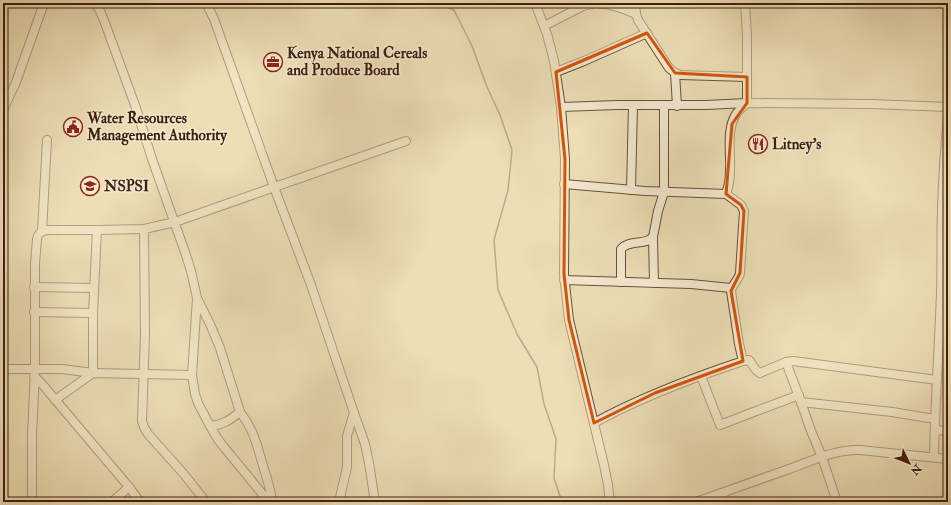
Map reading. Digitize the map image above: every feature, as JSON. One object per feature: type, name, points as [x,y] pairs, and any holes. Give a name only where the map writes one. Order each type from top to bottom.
[{"type":"street","points":[[3,110],[16,82],[44,3]]},
{"type":"street","points":[[95,3],[106,23],[136,108],[191,271],[197,298],[220,348],[240,412],[248,423],[255,437],[269,485],[272,502]]},
{"type":"street","points":[[206,3],[214,19],[311,285],[364,444],[369,463],[375,502]]},
{"type":"street","points":[[535,3],[547,34],[554,61],[562,107],[565,158],[564,280],[569,320],[608,485],[610,502]]},
{"type":"street","points":[[544,26],[583,6],[596,3],[624,8],[636,14]]},
{"type":"street","points":[[634,3],[638,20],[669,68],[675,73],[692,76],[747,77]]},
{"type":"street","points":[[726,194],[730,169],[730,138],[732,124],[736,115],[747,103],[747,36],[745,3]]},
{"type":"street","points":[[556,72],[647,33]]},
{"type":"street","points":[[675,73],[677,106]]},
{"type":"street","points":[[562,107],[633,105],[706,106],[747,103],[871,104],[948,107]]},
{"type":"street","points":[[631,190],[633,105]]},
{"type":"street","points":[[654,283],[653,237],[658,211],[664,192],[664,106]]},
{"type":"street","points":[[934,457],[934,420],[937,380],[944,327],[946,153],[948,116]]},
{"type":"street","points":[[42,231],[46,140]]},
{"type":"street","points":[[32,502],[34,287],[37,239],[40,232],[47,230],[144,229],[174,222],[406,141]]},
{"type":"street","points":[[564,184],[631,190],[726,194],[741,205],[744,208],[744,211],[740,273],[738,279],[731,288],[732,303],[743,361]]},
{"type":"street","points":[[144,229],[145,334],[142,421],[148,434],[206,502]]},
{"type":"street","points":[[94,373],[93,313],[97,230]]},
{"type":"street","points":[[621,282],[621,251],[623,247],[649,240],[653,237]]},
{"type":"street","points":[[564,280],[691,284],[731,288]]},
{"type":"street","points":[[34,287],[94,288]]},
{"type":"street","points":[[197,298],[192,376],[198,403],[217,438],[269,502]]},
{"type":"street","points":[[34,312],[93,313]]},
{"type":"street","points":[[594,423],[655,393],[749,360],[760,373],[786,362],[793,361],[937,380]]},
{"type":"street","points":[[786,362],[822,457],[837,502]]},
{"type":"street","points":[[3,369],[34,373],[62,369],[94,373],[192,376]]},
{"type":"street","points":[[34,373],[140,502]]},
{"type":"street","points":[[55,400],[94,373]]},
{"type":"street","points":[[701,376],[720,425],[751,413],[800,399],[892,412],[934,420]]},
{"type":"street","points":[[210,426],[223,424],[231,420],[240,412]]},
{"type":"street","points":[[339,502],[347,467],[347,436],[354,413]]},
{"type":"street","points":[[934,430],[948,431]]},
{"type":"street","points":[[696,502],[842,451],[850,450],[948,459]]},
{"type":"street","points":[[112,502],[129,487]]},
{"type":"street","points":[[722,493],[725,502]]},
{"type":"highlighted area","points":[[647,33],[675,73],[747,77],[747,103],[732,124],[726,194],[741,205],[744,211],[740,273],[731,291],[743,361],[655,393],[594,423],[569,320],[564,274],[565,159],[556,72]]},
{"type":"waterway","points":[[439,3],[454,10],[472,46],[487,87],[500,115],[512,150],[508,190],[494,240],[498,290],[517,334],[537,367],[544,404],[556,439],[554,478],[562,502]]},
{"type":"place","name":"Kenya National Cereals and Produce Board","points":[[273,62]]},
{"type":"place","name":"Water Resources Management Authority","points":[[73,127]]},
{"type":"place","name":"Litney's","points":[[758,144]]},
{"type":"place","name":"NSPSI","points":[[90,186]]}]
